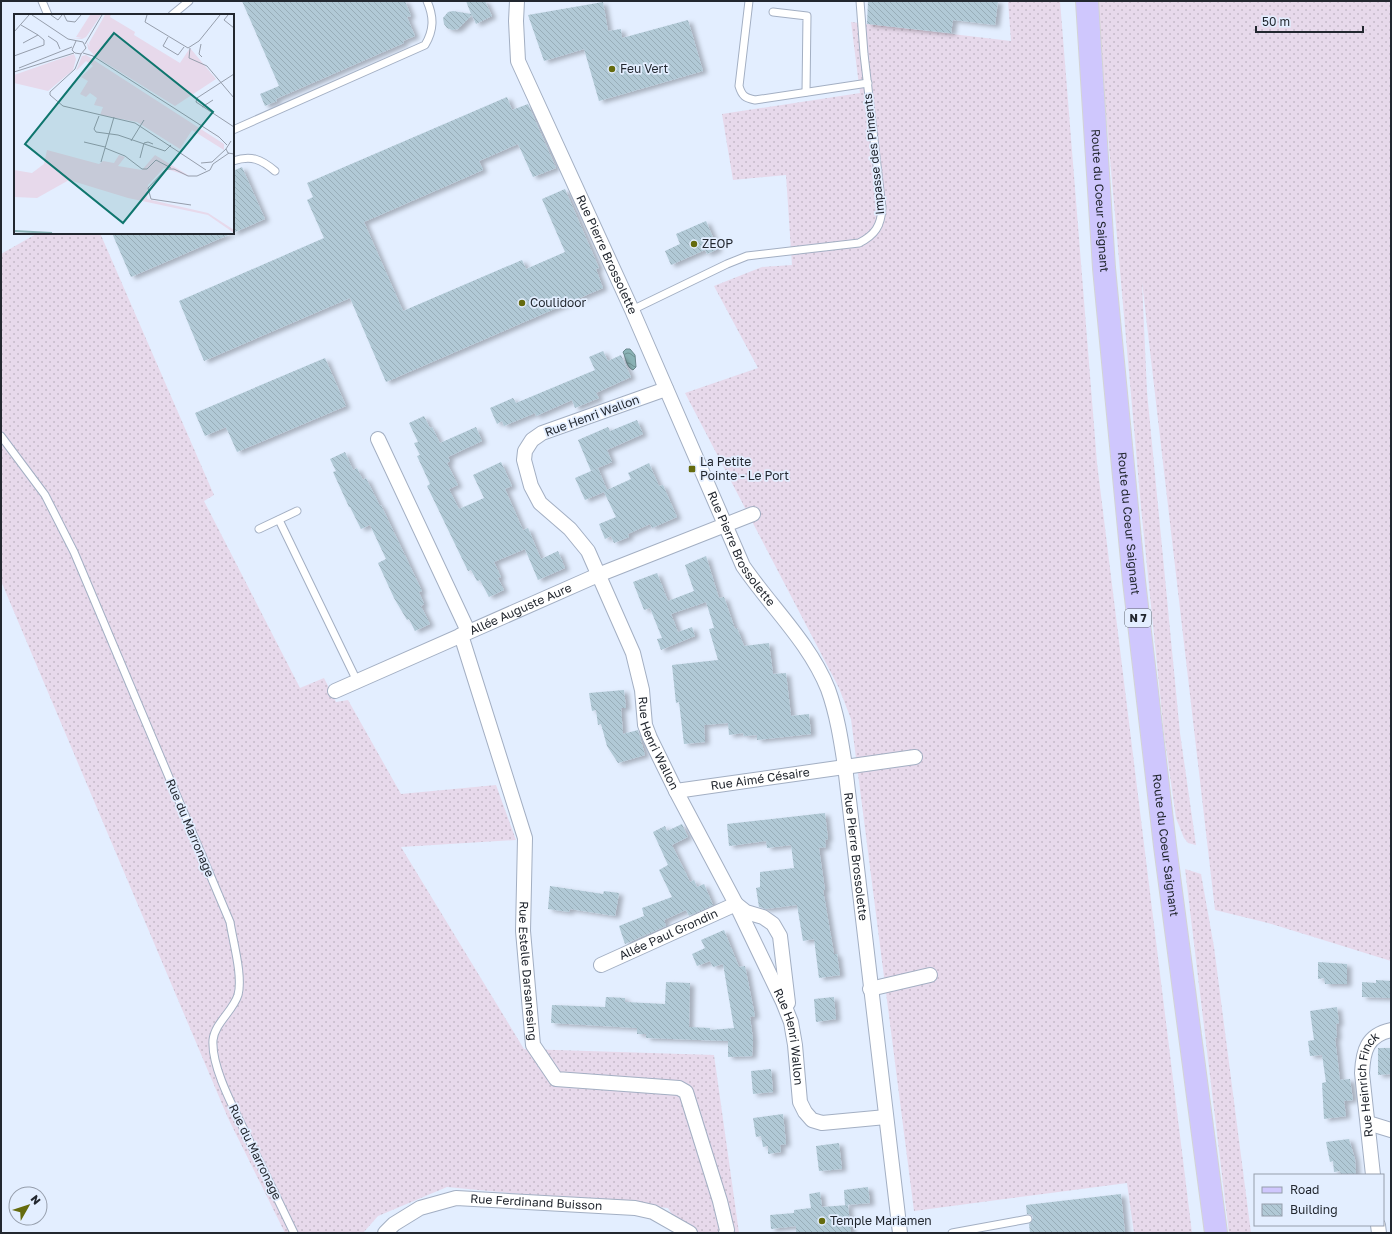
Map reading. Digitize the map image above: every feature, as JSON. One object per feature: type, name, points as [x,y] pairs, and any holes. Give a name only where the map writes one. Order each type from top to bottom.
[{"type":"main road","name":"Route du Coeur Saignant","points":[[1087,1],[1104,268],[1134,581],[1165,846],[1216,1233]]},
{"type":"street","name":"Rue Pierre Brossolette","points":[[517,1],[516,21],[518,60],[632,310],[743,566],[801,642],[813,660],[827,688],[841,738],[845,766],[870,989],[900,1233]]},
{"type":"street","name":"Rue Henri Wallon","points":[[666,389],[542,433],[532,440],[525,451],[524,460],[526,470],[531,486],[540,503],[581,541],[588,551],[633,653],[642,690],[645,725],[676,791],[736,904],[784,1002],[791,1022],[795,1045],[800,1102],[805,1112],[812,1120],[822,1123],[886,1117]]},
{"type":"street","name":"Allée Auguste Aure","points":[[378,439],[465,633],[598,575],[753,514]]},
{"type":"street","points":[[335,691],[465,633]]},
{"type":"street","name":"Rue Estelle Darsanesing","points":[[465,633],[525,838],[523,931],[533,1045],[556,1080],[679,1088],[686,1092],[720,1201],[727,1230],[726,1233]]},
{"type":"street","name":"Rue Aimé Césaire","points":[[676,791],[915,757]]},
{"type":"street","points":[[736,904],[746,912],[763,917],[773,924],[780,936],[791,1022]]},
{"type":"street","name":"Allée Paul Grondin","points":[[601,965],[736,904]]},
{"type":"street","points":[[870,989],[930,975]]},
{"type":"street","name":"Rue Heinrich Finck","points":[[1373,1174],[1362,1073],[1363,1059],[1368,1043],[1377,1036],[1391,1030]]},
{"type":"street","points":[[1368,1123],[1391,1130]]},
{"type":"street","name":"Rue Ferdinand Buisson","points":[[385,1233],[394,1224],[420,1208],[456,1198],[635,1208],[653,1212],[675,1223],[690,1233]]},
{"type":"lane","points":[[42,1],[48,14]]},
{"type":"lane","points":[[173,14],[189,1]]},
{"type":"lane","points":[[234,130],[425,45],[432,34],[432,12],[428,1]]},
{"type":"lane","points":[[749,1],[739,86],[741,94],[746,98],[755,100],[868,82]]},
{"type":"lane","name":"Impasse des Piments","points":[[632,310],[727,264],[747,256],[859,244],[869,238],[877,230],[881,220],[882,208],[864,54],[860,1]]},
{"type":"lane","points":[[773,12],[807,16],[806,92]]},
{"type":"lane","points":[[234,161],[244,157],[254,158],[264,162],[275,171]]},
{"type":"lane","name":"Rue du Marronage","points":[[1,436],[46,495],[74,552],[230,922],[238,971],[238,994],[227,1015],[217,1027],[213,1040],[215,1054],[222,1082],[294,1233]]},
{"type":"lane","points":[[260,529],[297,511]]},
{"type":"lane","points":[[279,520],[357,681]]},
{"type":"lane","points":[[952,1233],[1028,1219]]},
{"type":"shaded area","points":[[1008,1],[1060,1],[1097,463],[1192,1233],[1134,1233],[1127,1183],[914,1211],[851,719],[839,688],[685,393],[758,368],[714,286],[762,267],[792,265],[786,175],[733,180],[722,114],[860,93],[851,22],[1011,41]]},
{"type":"shaded area","points":[[1097,1],[1391,1],[1391,961],[1268,923],[1215,910],[1142,282],[1147,392],[1180,733],[1196,845],[1188,843],[1184,838],[1176,818],[1164,733],[1141,507]]},
{"type":"shaded area","points":[[36,234],[100,234],[214,495],[204,501],[300,688],[324,678],[336,702],[348,700],[401,794],[496,785],[516,840],[401,847],[524,1049],[714,1055],[739,1233],[684,1233],[668,1208],[447,1187],[378,1216],[363,1233],[285,1233],[228,1118],[1,581],[1,254]]},
{"type":"shaded area","points":[[1185,869],[1201,874],[1214,947],[1251,1233],[1229,1233]]},
{"type":"water","points":[[626,349],[630,349],[635,355],[636,367],[633,370],[628,365],[623,352]]},
{"type":"building","points":[[242,1],[405,1],[411,16],[407,17],[415,36],[403,41],[404,43],[276,99],[277,101],[265,106],[260,94],[279,86]]},
{"type":"building","points":[[466,1],[485,1],[492,16],[476,24],[472,15],[458,29],[452,30],[447,28],[444,24],[443,18],[448,12],[453,11],[471,14]]},
{"type":"building","points":[[868,1],[998,1],[995,25],[953,20],[951,33],[867,24]]},
{"type":"building","points":[[603,2],[608,31],[621,29],[622,38],[688,20],[703,71],[599,101],[584,49],[544,61],[528,15]]},
{"type":"building","points":[[507,97],[512,110],[528,104],[556,168],[533,177],[518,144],[479,161],[483,170],[364,222],[403,311],[522,260],[526,269],[565,252],[542,199],[565,189],[599,268],[596,269],[603,288],[386,382],[350,298],[204,361],[179,301],[324,238],[307,200],[313,197],[307,183]]},
{"type":"building","points":[[242,167],[265,219],[234,233],[234,171]]},
{"type":"building","points":[[706,221],[718,249],[707,254],[705,250],[671,265],[665,251],[680,244],[676,234]]},
{"type":"building","points":[[112,234],[231,234],[131,277]]},
{"type":"building","points":[[603,351],[608,361],[621,355],[631,377],[596,393],[599,398],[575,408],[572,400],[536,416],[535,413],[504,426],[502,421],[497,424],[490,408],[513,398],[516,403],[595,370],[589,357]]},
{"type":"building","points":[[325,358],[346,406],[237,452],[226,427],[205,436],[195,413]]},
{"type":"building","points":[[424,416],[430,428],[432,427],[440,443],[476,427],[482,441],[448,457],[450,461],[447,463],[458,485],[449,489],[459,509],[484,498],[473,475],[501,462],[512,486],[505,489],[523,530],[528,528],[541,559],[558,551],[565,568],[538,580],[525,549],[494,562],[501,577],[498,578],[504,590],[489,597],[480,580],[477,581],[471,570],[468,571],[427,486],[430,484],[417,456],[420,455],[414,443],[418,442],[409,423]]},
{"type":"building","points":[[637,420],[643,434],[607,450],[612,462],[591,471],[578,440],[608,427],[610,431]]},
{"type":"building","points":[[345,452],[353,470],[357,468],[363,480],[366,478],[380,506],[381,505],[422,591],[419,592],[424,604],[421,606],[430,624],[415,631],[409,619],[407,620],[394,598],[378,563],[386,559],[370,525],[361,529],[333,472],[336,471],[330,459]]},
{"type":"building","points":[[649,463],[659,486],[663,485],[677,517],[652,528],[650,524],[628,534],[629,537],[614,543],[611,536],[605,539],[599,524],[616,517],[604,492],[585,500],[575,478],[598,468],[607,490],[631,479],[628,473]]},
{"type":"building","points":[[706,556],[719,598],[724,597],[735,629],[737,628],[744,646],[769,643],[773,674],[786,673],[791,716],[809,714],[811,734],[757,740],[757,735],[744,736],[743,733],[729,735],[728,723],[704,725],[705,742],[684,744],[679,702],[676,703],[672,665],[718,660],[709,629],[714,628],[713,624],[706,602],[671,614],[678,632],[692,627],[695,636],[661,650],[657,639],[662,638],[650,608],[644,610],[633,582],[657,573],[668,601],[694,591],[685,565]]},
{"type":"building","points":[[624,690],[626,708],[621,708],[623,734],[638,730],[645,755],[618,763],[607,746],[601,724],[598,725],[596,710],[592,711],[589,693]]},
{"type":"building","points":[[825,813],[828,839],[825,840],[826,847],[819,848],[825,890],[823,890],[834,954],[837,954],[840,975],[819,978],[814,939],[803,941],[797,905],[766,909],[759,907],[756,888],[760,887],[760,872],[794,868],[791,845],[767,848],[766,841],[729,846],[727,824]]},
{"type":"building","points":[[682,824],[688,837],[672,845],[690,882],[694,880],[697,887],[704,884],[713,905],[689,916],[686,910],[664,920],[666,926],[625,944],[619,926],[644,916],[642,908],[672,897],[659,870],[668,865],[653,832],[665,826],[667,831]]},
{"type":"building","points":[[550,886],[603,894],[604,891],[619,893],[615,916],[570,909],[569,912],[548,909]]},
{"type":"building","points":[[724,930],[739,967],[745,966],[755,1016],[750,1017],[753,1039],[752,1056],[728,1057],[728,1041],[646,1038],[646,1034],[637,1034],[637,1028],[551,1023],[552,1005],[605,1007],[606,997],[625,998],[625,1002],[665,1004],[666,982],[690,983],[689,1027],[710,1028],[710,1030],[734,1028],[723,964],[713,967],[710,961],[697,966],[692,954],[705,948],[701,940]]},
{"type":"building","points":[[1318,962],[1347,964],[1347,984],[1325,984],[1324,978],[1318,979]]},
{"type":"building","points":[[1376,980],[1391,981],[1391,998],[1362,997],[1362,982],[1376,983]]},
{"type":"building","points":[[834,997],[836,1019],[816,1022],[814,999]]},
{"type":"building","points":[[1337,1007],[1339,1023],[1336,1024],[1337,1037],[1335,1038],[1340,1080],[1350,1079],[1353,1100],[1344,1101],[1346,1116],[1324,1119],[1322,1083],[1326,1082],[1322,1055],[1310,1056],[1308,1041],[1314,1040],[1310,1011]]},
{"type":"building","points":[[1378,1048],[1391,1048],[1391,1074],[1378,1075]]},
{"type":"building","points":[[771,1069],[773,1092],[753,1094],[751,1071]]},
{"type":"building","points":[[783,1114],[786,1144],[780,1145],[781,1152],[768,1154],[768,1146],[763,1147],[761,1136],[756,1137],[753,1118]]},
{"type":"building","points":[[1349,1139],[1355,1159],[1356,1174],[1341,1174],[1340,1171],[1334,1172],[1333,1161],[1330,1162],[1326,1142]]},
{"type":"building","points":[[839,1143],[842,1169],[819,1171],[816,1146]]},
{"type":"building","points":[[868,1187],[870,1203],[845,1205],[844,1190]]},
{"type":"building","name":"Temple Mariamen","points":[[820,1192],[822,1207],[848,1205],[851,1233],[796,1233],[796,1226],[771,1229],[770,1215],[794,1213],[794,1210],[811,1208],[809,1194]]},
{"type":"building","points":[[1121,1194],[1125,1233],[1030,1233],[1029,1224],[1033,1218],[1032,1215],[1027,1214],[1026,1205]]},
{"type":"place","name":"Feu Vert","points":[[612,69]]},
{"type":"place","name":"ZEOP","points":[[694,244]]},
{"type":"place","name":"Coulidoor","points":[[522,303]]},
{"type":"place","name":"La Petite Pointe - Le Port","points":[[692,469]]},
{"type":"place","name":"Temple Mariamen","points":[[822,1221]]}]
